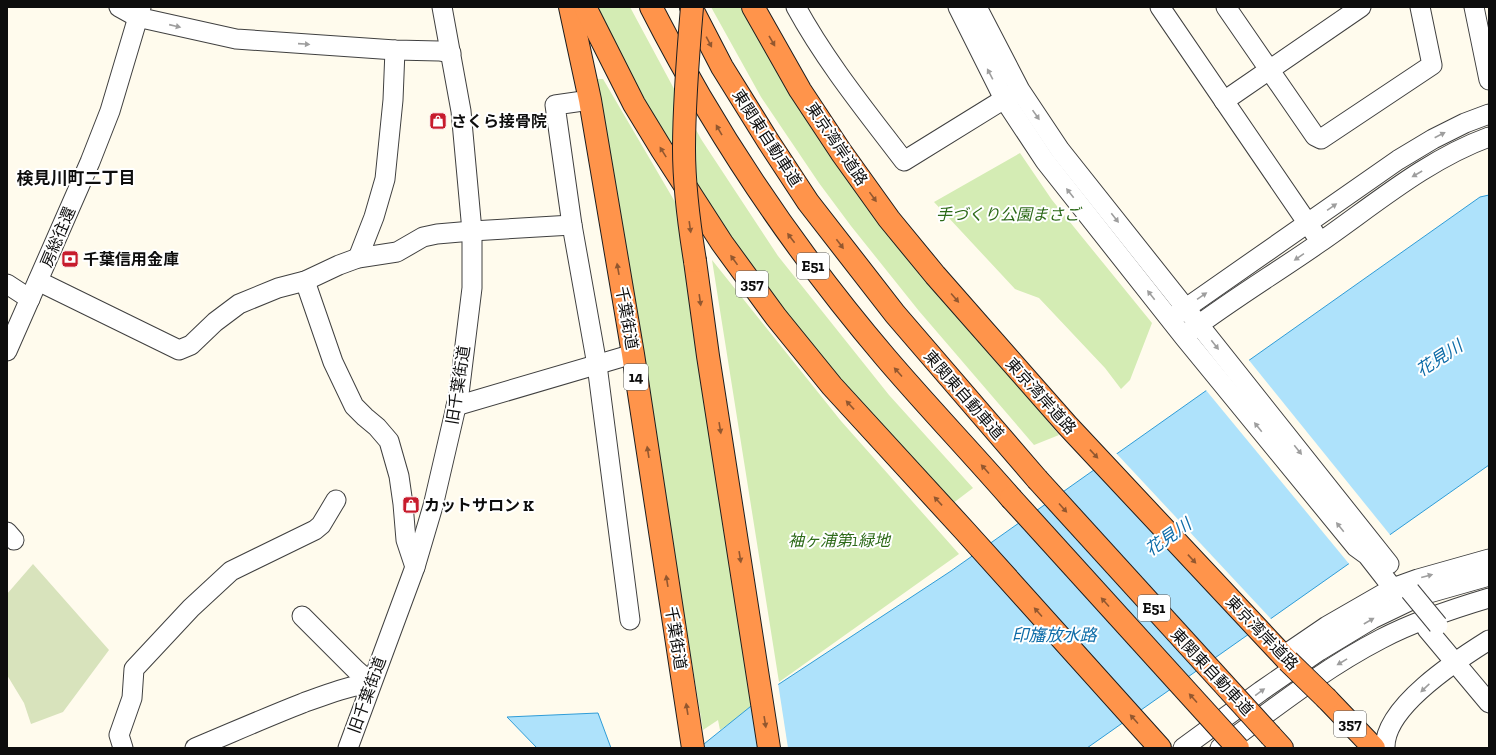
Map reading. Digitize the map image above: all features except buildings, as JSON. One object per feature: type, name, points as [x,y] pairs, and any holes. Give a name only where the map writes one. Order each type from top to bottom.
[{"type":"highway","name":"千葉街道","points":[[570,7],[590,100],[633,354],[693,748]]},
{"type":"highway","name":"357","points":[[585,7],[638,111],[722,243],[776,318],[832,386],[1160,748]]},
{"type":"highway","name":"東関東自動車道","points":[[651,7],[664,34],[726,141],[782,225],[837,298],[886,359],[1238,748]]},
{"type":"highway","name":"東関東自動車道","points":[[691,7],[722,67],[808,202],[894,314],[1037,479],[1277,742]]},
{"type":"highway","points":[[691,7],[686,85],[684,151],[689,220],[709,364],[769,748]]},
{"type":"highway","name":"東京湾岸道路","points":[[753,7],[800,90],[841,152],[889,219],[935,275],[1067,426],[1283,656],[1374,748]]},
{"type":"street","points":[[119,7],[236,39],[395,50],[439,51],[451,53]]},
{"type":"street","name":"旧千葉街道","points":[[348,748],[415,567],[433,506],[459,394],[472,288],[472,231],[461,111],[442,7]]},
{"type":"street","points":[[796,7],[829,60],[904,161],[1012,94]]},
{"type":"street","points":[[958,7],[1012,94],[1060,150],[1199,325],[1223,370]]},
{"type":"street","points":[[977,7],[1012,94],[1044,161],[1184,337],[1223,370],[1459,659],[1489,703]]},
{"type":"street","points":[[1160,7],[1320,242]]},
{"type":"street","points":[[1226,7],[1316,136],[1321,139],[1432,65],[1420,7]]},
{"type":"street","points":[[1224,101],[1361,7]]},
{"type":"street","points":[[1474,7],[1489,80]]},
{"type":"street","name":"房総往還","points":[[7,351],[90,162],[110,111],[139,12]]},
{"type":"street","points":[[358,258],[374,217],[385,179],[393,100],[395,50]]},
{"type":"street","points":[[590,100],[555,105],[572,224],[597,365],[630,620]]},
{"type":"street","points":[[1170,320],[1398,160],[1465,122],[1489,114]]},
{"type":"street","points":[[1184,337],[1410,178],[1472,143],[1489,137]]},
{"type":"street","points":[[38,281],[179,350],[191,345],[215,322],[239,304],[278,288],[305,281],[358,258],[397,252],[423,237],[472,231],[572,224]]},
{"type":"street","points":[[305,281],[333,362],[354,406],[377,427],[389,441],[399,476],[406,540],[415,567]]},
{"type":"street","points":[[7,284],[30,299]]},
{"type":"street","points":[[456,406],[633,354]]},
{"type":"street","points":[[123,748],[119,735],[132,698],[134,669],[191,608],[231,571],[315,530],[321,525],[336,500]]},
{"type":"street","points":[[1283,656],[1327,626],[1402,589],[1489,559]]},
{"type":"street","points":[[1183,748],[1312,656],[1372,619],[1422,595],[1489,576]]},
{"type":"street","points":[[1220,748],[1327,671],[1380,639],[1453,608],[1489,598]]},
{"type":"street","points":[[302,616],[371,683]]},
{"type":"street","points":[[1385,748],[1391,723],[1404,706],[1459,659],[1489,640]]},
{"type":"street","points":[[1459,659],[1489,685]]},
{"type":"street","points":[[195,748],[320,697],[360,684],[371,683]]},
{"type":"green space","points":[[598,7],[630,7],[701,139],[778,256],[889,395],[973,488],[952,504],[828,363],[768,290],[740,253],[702,198],[662,132],[629,73]]},
{"type":"green space","points":[[711,7],[743,7],[979,338],[1059,435],[1034,445],[919,311],[851,226],[819,183],[761,97]]},
{"type":"green space","points":[[596,79],[603,79],[678,207],[689,298],[755,706],[720,730],[718,720],[703,730]]},
{"type":"green space","name":"手づくり公園まさご","points":[[1020,153],[1052,200],[1152,323],[1130,380],[1121,389],[1105,368],[1039,298],[1015,289],[934,202]]},
{"type":"green space","name":"袖ヶ浦第1緑地","points":[[712,260],[841,421],[959,554],[779,682]]},
{"type":"green space","points":[[33,564],[109,650],[63,712],[31,724],[24,703],[7,675],[7,594]]},
{"type":"water","name":"印旛放水路","points":[[1489,195],[1489,465],[1087,748],[699,748],[776,686],[951,571],[1480,197]]},
{"type":"water","points":[[598,713],[611,748],[537,748],[507,717]]},
{"type":"pier","points":[[1248,359],[1391,536],[1350,565],[1205,389]]},
{"type":"pier","points":[[1116,453],[1272,620],[1249,636],[1093,469]]},
{"type":"pier","points":[[778,683],[788,748],[761,748],[755,701]]},
{"type":"place","name":"さくら接骨院","points":[[438,121]]},
{"type":"place","name":"千葉信用金庫","points":[[70,259]]},
{"type":"place","name":"カットサロン K","points":[[411,505]]},
{"type":"district","name":"検見川町二丁目","points":[[76,178]]},
{"type":"water label","name":"花見川","points":[[1439,358]]},
{"type":"water label","name":"花見川","points":[[1168,537]]}]
